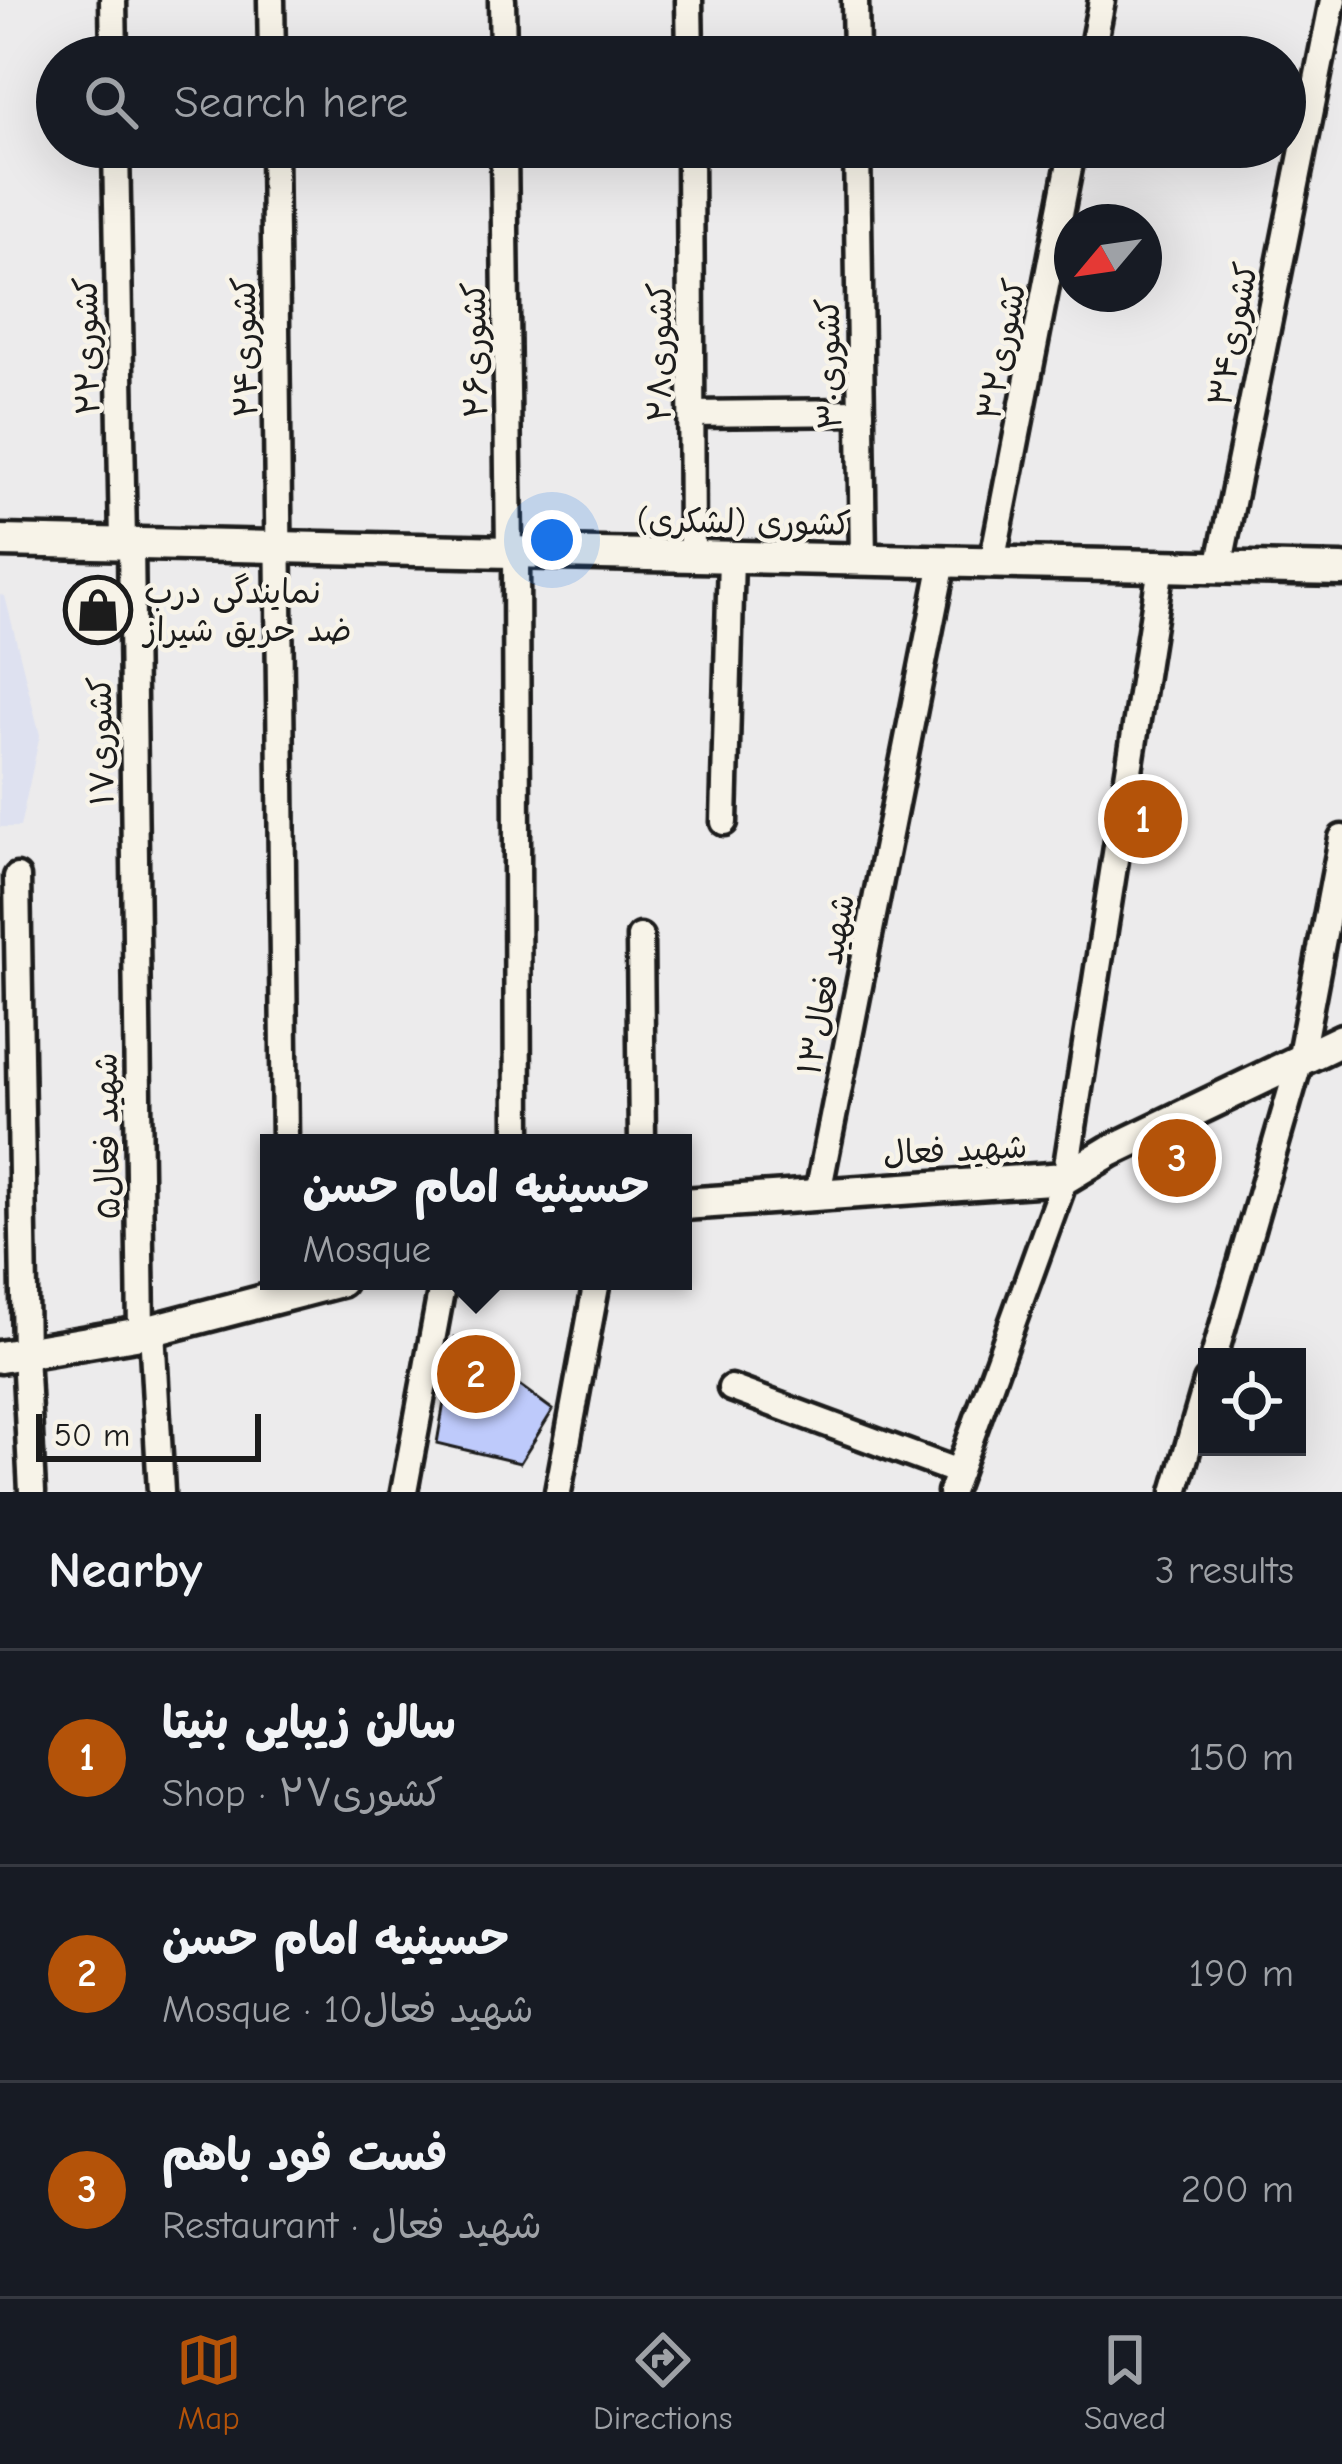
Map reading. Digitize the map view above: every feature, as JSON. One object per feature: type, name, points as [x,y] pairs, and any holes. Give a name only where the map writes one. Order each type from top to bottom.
[{"type":"street","points":[[113,0],[114,36]]},
{"type":"street","points":[[271,0],[272,36]]},
{"type":"street","points":[[502,0],[503,36]]},
{"type":"street","points":[[689,0],[690,36]]},
{"type":"street","points":[[855,0],[856,36]]},
{"type":"street","points":[[1095,36],[1102,0]]},
{"type":"street","name":"کشوری۳۴","points":[[1306,132],[1333,0]]},
{"type":"street","name":"کشوری۲۲","points":[[117,168],[127,543]]},
{"type":"street","name":"کشوری۲۴","points":[[274,168],[285,1134]]},
{"type":"street","name":"کشوری۲۶","points":[[504,168],[518,1134]]},
{"type":"street","name":"کشوری۲۸","points":[[690,168],[692,556]]},
{"type":"street","name":"کشوری۳۰","points":[[858,168],[863,560]]},
{"type":"street","name":"کشوری۳۲","points":[[992,563],[1069,168]]},
{"type":"street","name":"کشوری۳۴","points":[[1219,568],[1299,168]]},
{"type":"street","points":[[692,414],[861,412]]},
{"type":"street","name":"کشوری (لشکری)","points":[[0,541],[1342,570]]},
{"type":"street","name":"۱۷کشوری","points":[[127,543],[136,938]]},
{"type":"street","points":[[724,823],[731,557]]},
{"type":"street","name":"شهید فعال۱۳","points":[[818,1193],[943,562]]},
{"type":"street","points":[[731,1388],[955,1482],[1065,1178],[1161,567]]},
{"type":"street","points":[[1217,1348],[1300,1060],[1342,838]]},
{"type":"street","points":[[17,877],[13,1355],[32,1492]]},
{"type":"street","points":[[640,937],[642,1134]]},
{"type":"street","name":"شهید فعال۵","points":[[136,938],[147,1332],[161,1492]]},
{"type":"street","name":"شهید فعال","points":[[692,1203],[1065,1178],[1110,1150],[1342,1040]]},
{"type":"street","points":[[13,1355],[147,1332],[280,1290]]},
{"type":"street","points":[[404,1492],[440,1290]]},
{"type":"street","points":[[558,1492],[595,1290]]},
{"type":"street","points":[[1175,1492],[1198,1413]]},
{"type":"shaded area","points":[[0,595],[5,596],[40,735],[20,827],[0,827]]},
{"type":"building","points":[[455,1338],[553,1410],[520,1463],[437,1443]]},
{"type":"place","name":"نمایندگی درب ضد حریق شیراز","points":[[98,610]]},
{"type":"place","name":"سالن زیبایی بنیتا","points":[[1143,819]]},
{"type":"place","name":"فست فود باهم","points":[[1177,1158]]},
{"type":"place","name":"حسینیه امام حسن","points":[[476,1374]]}]
